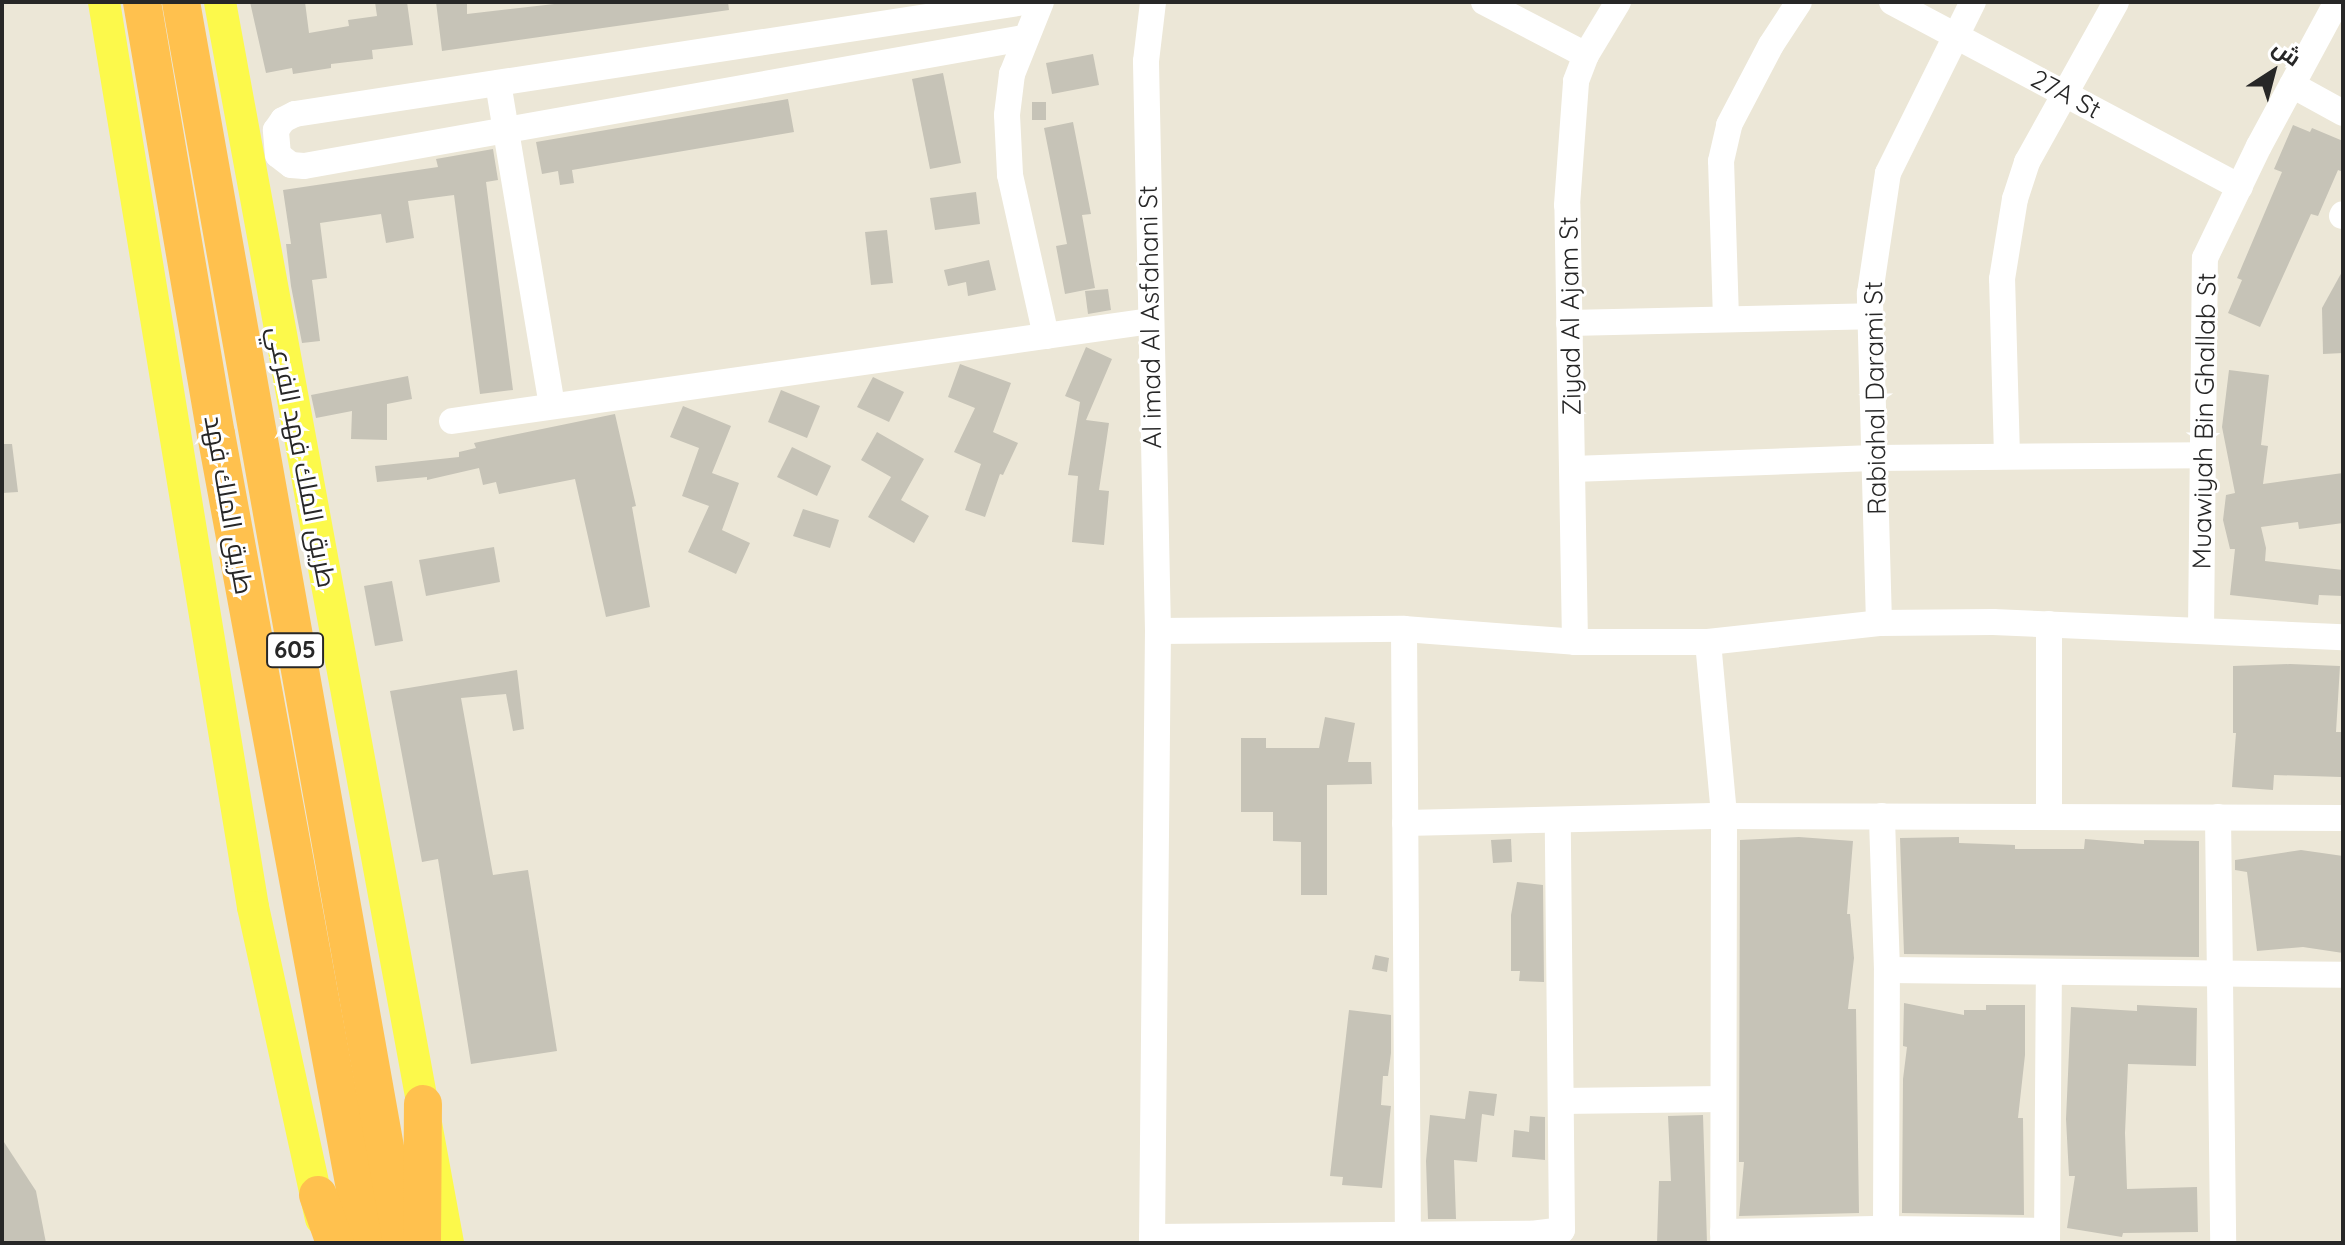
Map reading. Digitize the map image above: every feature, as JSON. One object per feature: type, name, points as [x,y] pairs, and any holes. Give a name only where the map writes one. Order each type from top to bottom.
[{"type":"highway","name":"طريق الملك فهد","points":[[142,2],[154,83],[365,1243]]},
{"type":"highway","name":"طريق الملك فهد","points":[[181,2],[402,1243]]},
{"type":"highway","points":[[422,1243],[423,1104]]},
{"type":"highway","points":[[318,1195],[335,1243]]},
{"type":"main road","points":[[86,2],[131,174]]},
{"type":"main road","points":[[104,2],[253,907],[318,1195],[324,1243]]},
{"type":"main road","name":"طريق الملك فهد الفرعي","points":[[220,2],[448,1243]]},
{"type":"street","points":[[1024,2],[295,114],[283,120],[276,130],[278,155],[291,165],[304,166],[1024,38]]},
{"type":"street","points":[[1041,2],[1012,74],[1007,115],[1010,175],[1046,336]]},
{"type":"street","name":"Al imad Al Asfahani St","points":[[1152,1240],[1158,631],[1146,61],[1153,2]]},
{"type":"street","points":[[1484,2],[1586,55]]},
{"type":"street","name":"Ziyad Al Ajam St","points":[[1575,642],[1567,205],[1576,81],[1586,55],[1618,2]]},
{"type":"street","points":[[1726,319],[1721,161],[1729,125],[1771,45],[1799,2]]},
{"type":"street","name":"27A St","points":[[1892,2],[2240,187]]},
{"type":"street","name":"Rabiahal Darami St","points":[[1879,623],[1870,293],[1888,173],[1973,2]]},
{"type":"street","points":[[2007,456],[2002,279],[2008,236],[2027,162],[2116,2]]},
{"type":"street","name":"Muawiyah Bin Ghallab St","points":[[2201,631],[2205,258],[2337,2]]},
{"type":"street","points":[[498,83],[552,406]]},
{"type":"street","points":[[2292,85],[2343,113]]},
{"type":"street","points":[[1569,323],[1871,316]]},
{"type":"street","points":[[452,421],[1150,321]]},
{"type":"street","points":[[1573,469],[1874,458],[2203,455]]},
{"type":"street","points":[[1158,631],[1404,629],[1575,642],[1708,642],[1879,623],[2049,624],[2343,637]]},
{"type":"street","points":[[2049,624],[2049,816]]},
{"type":"street","points":[[1404,629],[1408,1239]]},
{"type":"street","points":[[1708,642],[1724,816],[1723,1237],[1886,1229],[2047,1237],[2049,972]]},
{"type":"street","points":[[1405,823],[1724,816],[2343,818]]},
{"type":"street","points":[[1882,816],[1887,970],[1886,1229]]},
{"type":"street","points":[[2218,817],[2223,1243]]},
{"type":"street","points":[[1152,1240],[1562,1236],[1558,821]]},
{"type":"street","points":[[1887,970],[2343,975]]},
{"type":"street","points":[[1561,1101],[1723,1099]]},
{"type":"building","points":[[250,2],[305,2],[309,33],[349,26],[348,20],[377,16],[375,2],[407,2],[413,45],[372,50],[373,59],[331,64],[331,68],[293,74],[292,68],[266,73]]},
{"type":"building","points":[[436,2],[467,2],[467,14],[572,2],[728,2],[729,10],[442,51]]},
{"type":"building","points":[[1093,54],[1099,85],[1052,94],[1046,63]]},
{"type":"building","points":[[943,73],[961,163],[930,169],[912,79]]},
{"type":"building","points":[[788,99],[794,132],[572,170],[574,183],[560,185],[558,171],[542,174],[536,142]]},
{"type":"building","points":[[1032,102],[1046,102],[1046,120],[1032,120]]},
{"type":"building","points":[[1073,122],[1091,214],[1082,215],[1095,288],[1065,294],[1056,246],[1067,244],[1044,128]]},
{"type":"building","points":[[2293,125],[2310,132],[2312,128],[2343,141],[2343,172],[2338,170],[2318,216],[2311,214],[2260,327],[2228,313],[2242,280],[2237,278],[2282,172],[2274,169]]},
{"type":"building","points":[[493,149],[498,180],[486,182],[513,390],[480,394],[454,195],[408,201],[414,238],[386,243],[381,214],[320,223],[327,278],[312,280],[320,341],[302,343],[291,286],[286,244],[291,244],[283,190],[438,167],[436,159]]},
{"type":"building","points":[[976,192],[980,224],[935,230],[930,198]]},
{"type":"building","points":[[887,230],[893,283],[871,285],[865,232]]},
{"type":"building","points":[[989,260],[996,290],[968,296],[966,282],[948,286],[944,270]]},
{"type":"building","points":[[2343,270],[2343,353],[2323,354],[2322,308]]},
{"type":"building","points":[[1108,289],[1111,310],[1088,314],[1085,291]]},
{"type":"building","points":[[1086,347],[1112,359],[1086,420],[1109,423],[1099,490],[1109,491],[1104,545],[1072,542],[1078,476],[1068,475],[1080,402],[1065,396]]},
{"type":"building","points":[[960,364],[1011,383],[993,432],[1018,443],[1003,475],[1000,474],[985,517],[965,510],[981,464],[954,452],[975,408],[948,397]]},
{"type":"building","points":[[2229,370],[2269,375],[2261,445],[2268,446],[2263,484],[2343,473],[2343,523],[2299,529],[2298,522],[2261,527],[2266,548],[2265,561],[2343,570],[2343,596],[2319,595],[2318,605],[2230,595],[2235,549],[2230,549],[2223,520],[2226,495],[2235,493],[2222,427]]},
{"type":"building","points":[[408,376],[412,399],[387,404],[387,440],[351,439],[352,411],[316,418],[311,395]]},
{"type":"building","points":[[873,377],[904,392],[889,422],[857,407]]},
{"type":"building","points":[[781,390],[820,406],[807,438],[768,422]]},
{"type":"building","points":[[683,406],[731,426],[712,473],[739,483],[722,530],[750,543],[736,574],[688,552],[709,506],[682,496],[699,448],[670,437]]},
{"type":"building","points":[[615,414],[636,506],[632,507],[650,607],[606,617],[575,479],[499,494],[496,482],[483,485],[479,468],[427,480],[427,477],[377,482],[375,466],[459,457],[459,452],[476,448],[474,443]]},
{"type":"building","points":[[877,432],[924,459],[901,500],[929,516],[914,543],[868,517],[891,477],[861,460]]},
{"type":"building","points":[[2,444],[12,444],[18,492],[2,493]]},
{"type":"building","points":[[792,447],[831,466],[817,496],[777,477]]},
{"type":"building","points":[[803,509],[839,520],[830,548],[793,536]]},
{"type":"building","points":[[494,547],[500,582],[426,596],[419,560]]},
{"type":"building","points":[[392,581],[403,641],[375,646],[364,586]]},
{"type":"building","points":[[2233,666],[2340,666],[2336,732],[2342,732],[2341,777],[2274,775],[2273,790],[2232,787],[2236,733],[2233,733]]},
{"type":"building","points":[[517,670],[524,729],[513,731],[506,694],[461,698],[493,875],[528,870],[557,1051],[471,1064],[438,859],[422,862],[390,691]]},
{"type":"building","points":[[1325,717],[1355,723],[1348,762],[1371,762],[1372,784],[1327,785],[1327,895],[1301,895],[1301,842],[1273,841],[1273,812],[1241,812],[1241,738],[1266,738],[1266,748],[1319,748]]},
{"type":"building","points":[[1799,837],[1853,841],[1847,914],[1850,914],[1854,958],[1848,1009],[1856,1009],[1859,1213],[1739,1216],[1744,1162],[1739,1162],[1740,840]]},
{"type":"building","points":[[1959,837],[1959,843],[2015,845],[2015,849],[2084,849],[2085,839],[2144,844],[2144,840],[2199,841],[2199,957],[1904,954],[1900,838]]},
{"type":"building","points":[[1511,839],[1512,862],[1493,863],[1491,840]]},
{"type":"building","points":[[2301,850],[2343,856],[2343,953],[2303,947],[2257,951],[2247,872],[2235,870],[2235,860]]},
{"type":"building","points":[[1517,882],[1543,885],[1544,982],[1519,981],[1520,971],[1511,971],[1511,915]]},
{"type":"building","points":[[1375,955],[1389,958],[1387,972],[1372,969]]},
{"type":"building","points":[[1904,1003],[1964,1015],[1964,1010],[1986,1010],[1986,1005],[2025,1005],[2025,1055],[2018,1118],[2023,1118],[2024,1215],[1902,1213],[1903,1079],[1907,1047],[1903,1046]]},
{"type":"building","points":[[2137,1005],[2197,1008],[2196,1066],[2128,1064],[2125,1133],[2127,1189],[2197,1187],[2198,1232],[2123,1233],[2122,1237],[2067,1228],[2075,1176],[2069,1176],[2066,1119],[2071,1007],[2137,1011]]},
{"type":"building","points":[[1349,1010],[1391,1015],[1391,1053],[1388,1076],[1383,1076],[1381,1105],[1391,1106],[1382,1188],[1342,1185],[1343,1177],[1330,1176]]},
{"type":"building","points":[[1469,1091],[1497,1094],[1494,1116],[1482,1114],[1477,1162],[1454,1160],[1456,1219],[1428,1219],[1426,1161],[1430,1115],[1465,1119]]},
{"type":"building","points":[[1703,1115],[1707,1243],[1657,1243],[1659,1181],[1671,1181],[1668,1116]]},
{"type":"building","points":[[1530,1116],[1545,1117],[1545,1160],[1512,1157],[1514,1130],[1529,1132]]},
{"type":"building","points":[[2,1139],[36,1191],[46,1243],[2,1243]]}]
